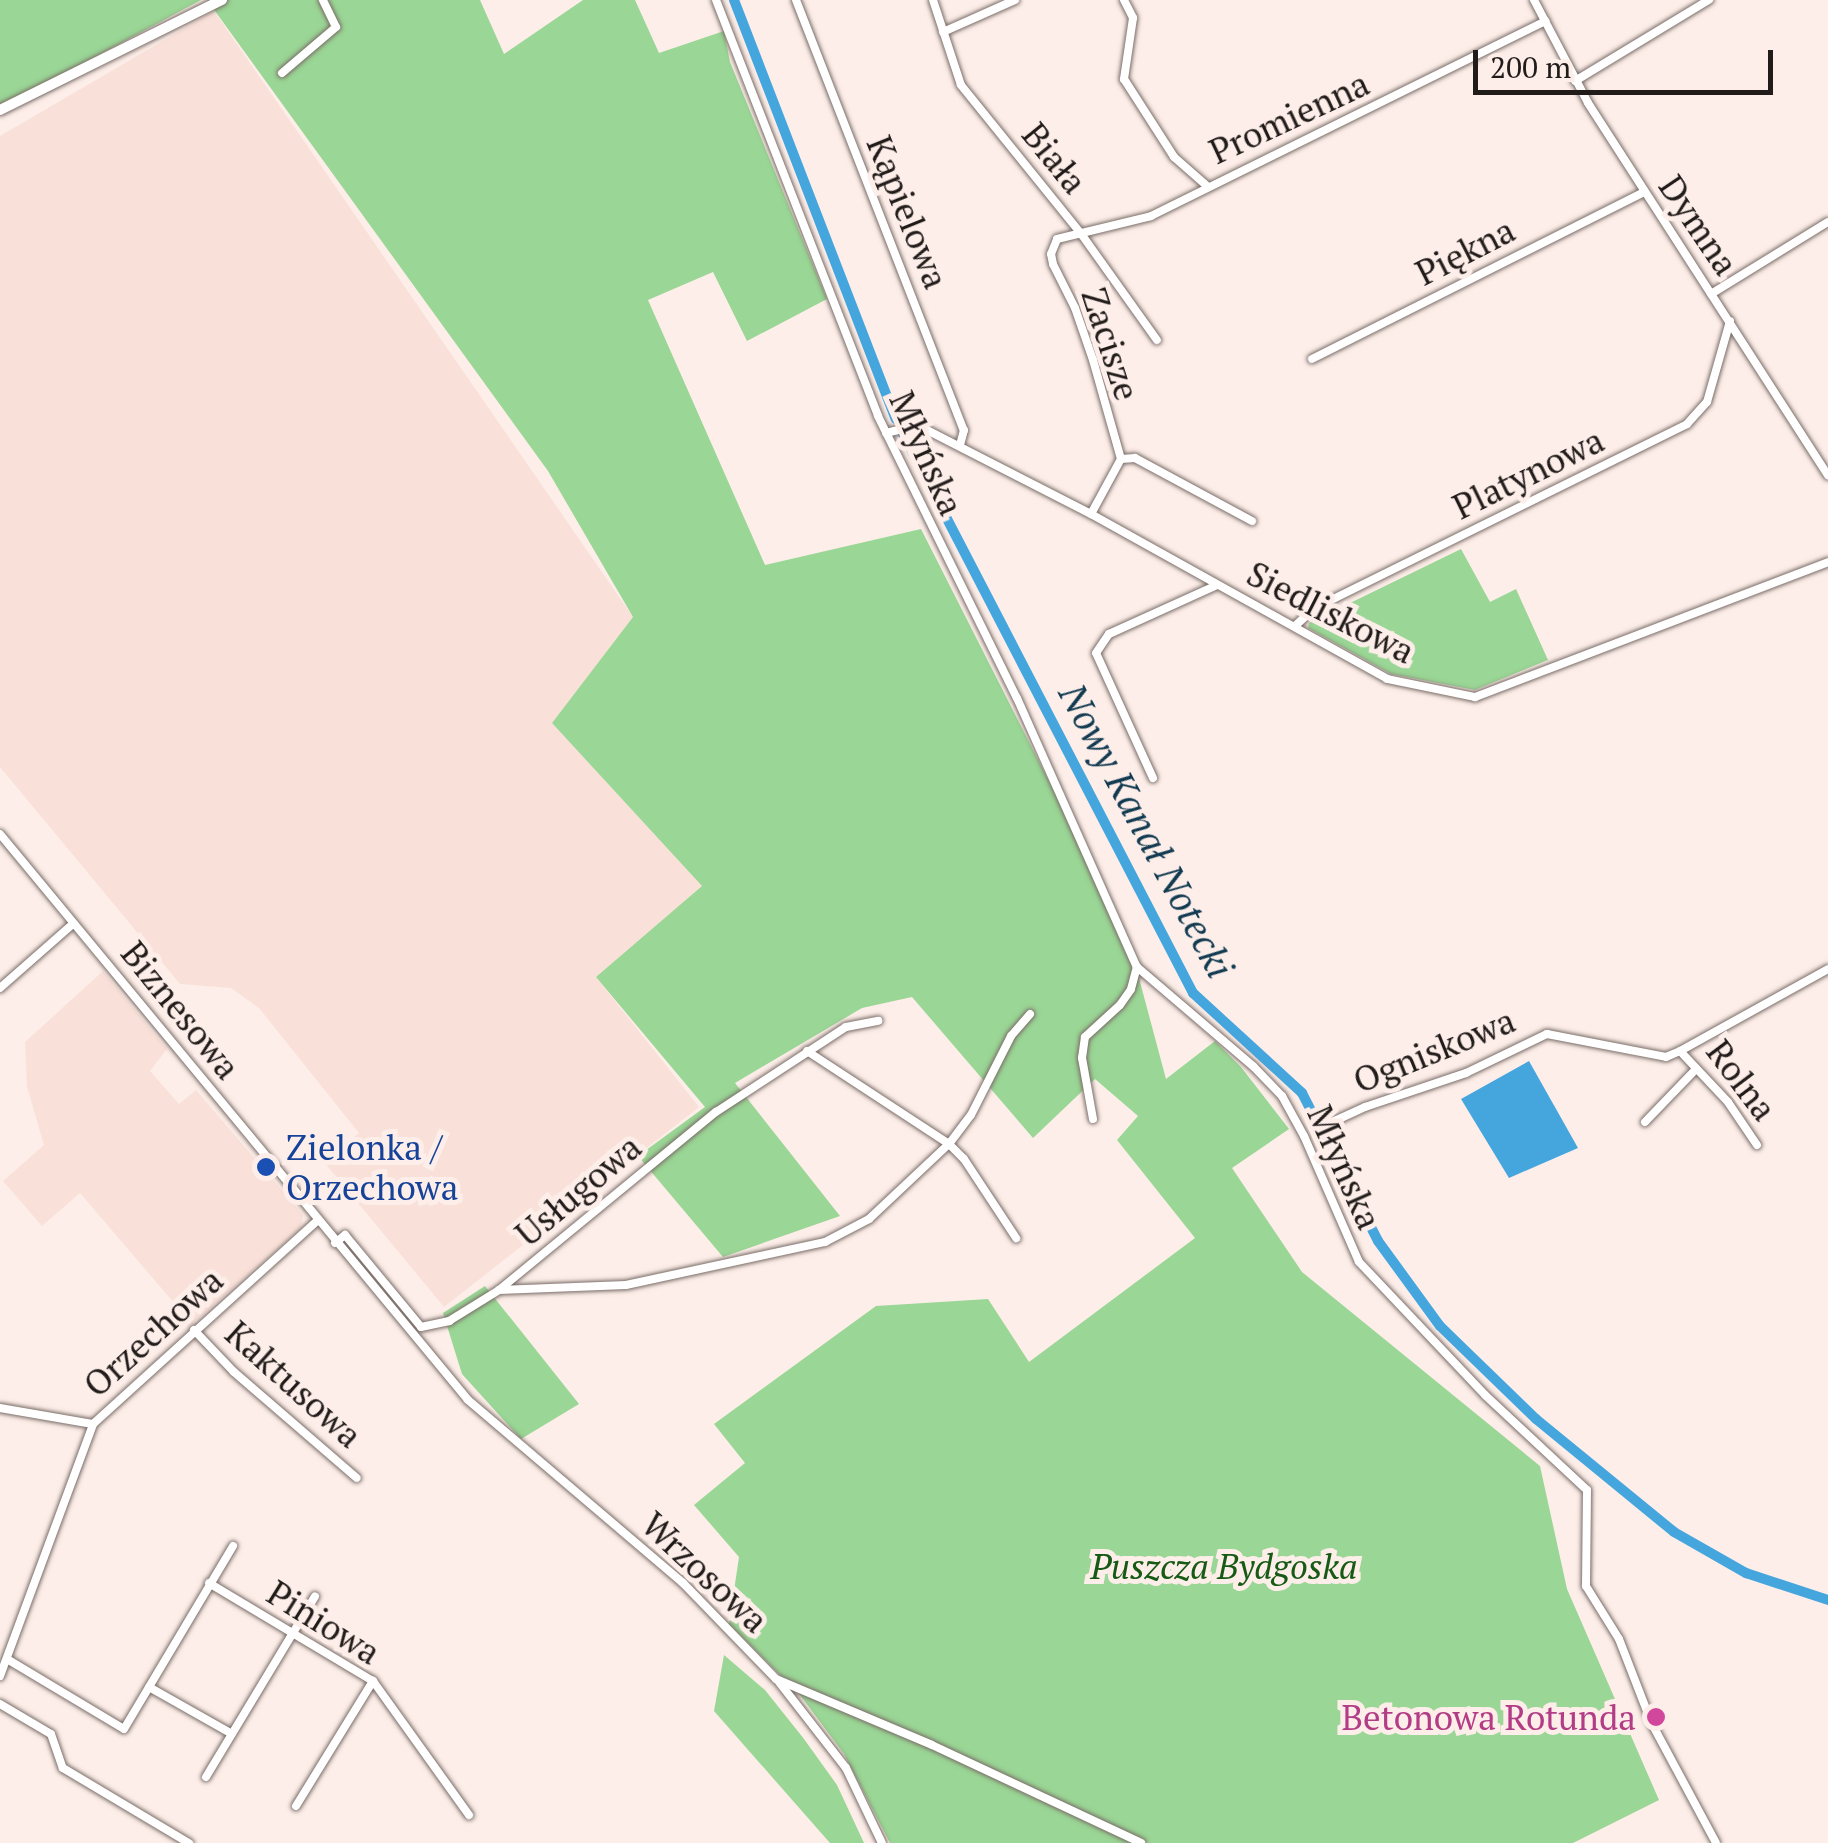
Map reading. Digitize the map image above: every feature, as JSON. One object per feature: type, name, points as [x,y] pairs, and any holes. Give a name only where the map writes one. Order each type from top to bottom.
[{"type":"street","points":[[0,110],[222,0]]},
{"type":"street","points":[[282,73],[336,28],[322,0]]},
{"type":"street","name":"Młyńska","points":[[716,0],[886,432],[1017,698],[1137,967],[1253,1066],[1282,1096],[1304,1136],[1359,1262],[1485,1395],[1587,1490],[1586,1586],[1619,1640],[1652,1724],[1716,1843]]},
{"type":"street","name":"Kąpielowa","points":[[796,0],[964,430],[960,445]]},
{"type":"street","name":"Biała","points":[[933,0],[961,86],[1082,234],[1157,340]]},
{"type":"street","points":[[944,32],[1015,0]]},
{"type":"street","points":[[1124,0],[1134,18],[1124,56],[1124,79],[1174,157],[1207,186]]},
{"type":"street","name":"Dymna","points":[[1534,0],[1575,80],[1644,192],[1828,475]]},
{"type":"street","points":[[1575,80],[1709,0]]},
{"type":"street","name":"Promienna","points":[[1052,246],[1065,234],[1082,234],[1151,216],[1453,70],[1546,20]]},
{"type":"street","name":"Piękna","points":[[1312,359],[1644,192]]},
{"type":"street","points":[[1711,294],[1828,222]]},
{"type":"street","name":"Zacisze","points":[[1052,246],[1053,264],[1093,360],[1120,459]]},
{"type":"street","name":"Platynowa","points":[[1295,626],[1313,609],[1687,424],[1706,402],[1730,321]]},
{"type":"street","name":"Siedliskowa","points":[[886,432],[916,424],[960,445],[1387,679],[1475,696],[1828,562]]},
{"type":"street","points":[[1091,514],[1120,459],[1135,458],[1252,521]]},
{"type":"street","points":[[1154,778],[1096,652],[1109,634],[1216,585]]},
{"type":"street","name":"Biznesowa","points":[[0,834],[317,1221]]},
{"type":"street","points":[[0,988],[74,923]]},
{"type":"street","points":[[1093,1118],[1082,1058],[1085,1037],[1120,1005],[1131,989],[1137,967]]},
{"type":"street","points":[[1682,1050],[1825,970],[1828,982]]},
{"type":"street","points":[[499,1290],[626,1286],[825,1242],[868,1219],[950,1144],[971,1115],[1011,1036],[1030,1014]]},
{"type":"street","name":"Usługowa","points":[[335,1243],[345,1236],[420,1326],[449,1321],[499,1290],[716,1112],[846,1027],[878,1021]]},
{"type":"street","name":"Ogniskowa","points":[[1328,1124],[1365,1106],[1466,1074],[1547,1034],[1666,1057],[1682,1050]]},
{"type":"street","name":"Rolna","points":[[1682,1050],[1728,1102],[1757,1145]]},
{"type":"street","points":[[808,1051],[950,1144],[1016,1238]]},
{"type":"street","points":[[1646,1122],[1696,1068]]},
{"type":"street","name":"Wrzosowa","points":[[317,1221],[468,1400],[683,1583],[776,1679],[932,1745],[1140,1843]]},
{"type":"street","name":"Orzechowa","points":[[0,1676],[93,1424],[317,1221]]},
{"type":"street","name":"Kaktusowa","points":[[194,1330],[234,1372],[357,1478]]},
{"type":"street","points":[[0,1408],[93,1424]]},
{"type":"street","points":[[8,1659],[124,1729],[233,1546]]},
{"type":"street","name":"Piniowa","points":[[209,1584],[372,1682],[469,1816]]},
{"type":"street","points":[[206,1777],[315,1596]]},
{"type":"street","points":[[776,1679],[846,1768],[882,1843]]},
{"type":"street","points":[[296,1806],[372,1682]]},
{"type":"street","points":[[150,1686],[232,1734]]},
{"type":"street","points":[[0,1704],[51,1734],[63,1768],[189,1843]]},
{"type":"shaded area","points":[[214,11],[633,617],[552,723],[702,886],[596,977],[699,1107],[444,1307],[324,1162],[359,1133],[259,1008],[231,988],[180,984],[0,767],[0,136]]},
{"type":"shaded area","points":[[103,971],[167,1049],[150,1071],[179,1104],[196,1090],[303,1215],[301,1228],[192,1324],[80,1193],[42,1226],[3,1181],[44,1145],[27,1087],[25,1042]]},
{"type":"green space","points":[[0,0],[201,0],[0,108]]},
{"type":"green space","name":"Puszcza Bydgoska","points":[[207,0],[480,0],[504,54],[583,0],[635,0],[659,53],[724,31],[730,62],[827,299],[747,341],[713,272],[648,300],[765,565],[921,529],[1128,937],[1166,1079],[1215,1041],[1241,1067],[1289,1129],[1232,1168],[1302,1272],[1540,1466],[1567,1589],[1659,1800],[1573,1843],[890,1843],[844,1754],[800,1695],[729,1624],[739,1557],[694,1505],[745,1463],[714,1424],[876,1306],[988,1299],[1029,1362],[1195,1238],[1117,1140],[1138,1116],[1095,1079],[1033,1138],[912,997],[862,1008],[735,1083],[840,1216],[723,1257],[638,1156],[705,1107],[596,977],[702,886],[552,723],[633,617],[548,471]]},
{"type":"green space","points":[[1461,549],[1490,602],[1516,589],[1548,660],[1475,690],[1391,674],[1308,628],[1309,623]]},
{"type":"green space","points":[[485,1286],[579,1404],[521,1439],[462,1374],[443,1313]]},
{"type":"green space","points":[[724,1655],[765,1690],[804,1739],[837,1785],[864,1843],[830,1843],[714,1711]]},
{"type":"water","points":[[1529,1061],[1578,1148],[1509,1178],[1461,1099]]},
{"type":"waterway","name":"Nowy Kanał Notecki","points":[[734,0],[896,419]]},
{"type":"waterway","name":"Nowy Kanał Notecki","points":[[903,434],[1193,993],[1302,1093],[1378,1241],[1440,1326],[1536,1419],[1674,1532],[1746,1573],[1828,1600]]},
{"type":"place","name":"Zielonka / Orzechowa","points":[[266,1167]]},
{"type":"place","name":"Betonowa Rotunda","points":[[1656,1717]]}]
